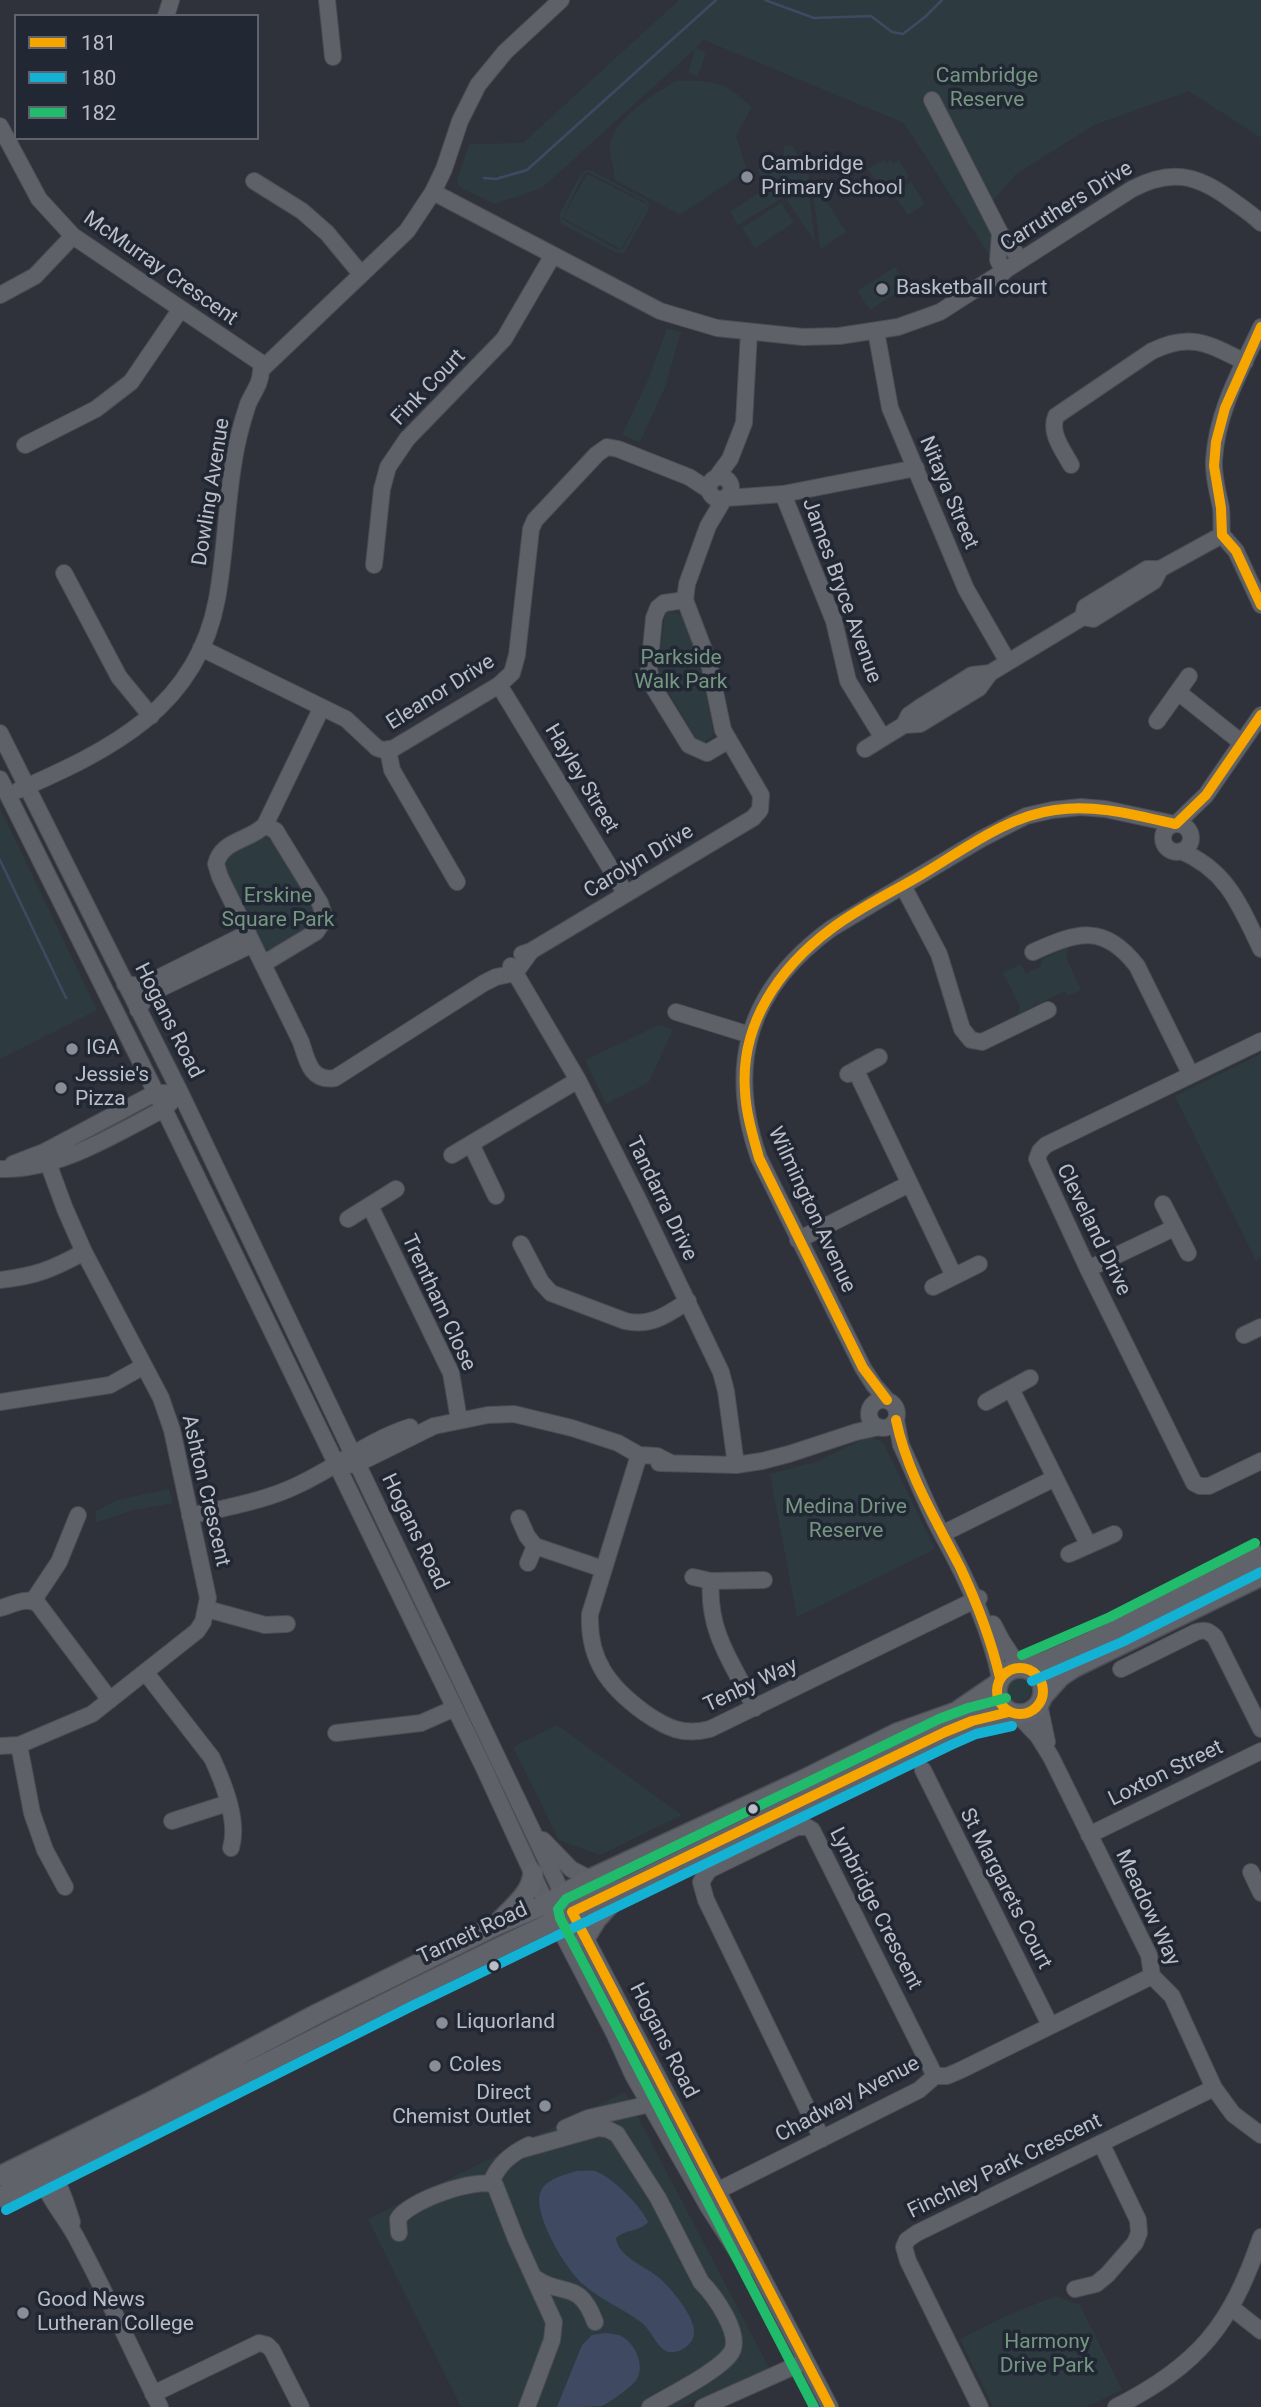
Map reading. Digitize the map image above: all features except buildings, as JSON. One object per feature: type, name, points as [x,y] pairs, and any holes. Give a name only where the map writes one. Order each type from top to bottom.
[{"type":"main road","points":[[1261,1556],[1089,1644],[1023,1668],[1009,1669],[999,1681],[998,1700],[1014,1713],[1030,1712],[1061,1676],[1073,1668],[1261,1576]]},
{"type":"main road","points":[[1023,1668],[1040,1679],[1041,1700]]},
{"type":"main road","name":"Tarneit Road","points":[[0,2176],[43,2168],[422,1983],[560,1907],[590,1879],[897,1733],[956,1712],[999,1681]]},
{"type":"main road","name":"Tarneit Road","points":[[0,2197],[43,2168],[283,2031],[495,1927],[628,1885],[944,1732],[972,1721],[1014,1713]]},
{"type":"main road","points":[[495,1927],[524,1896],[531,1885],[533,1873]]},
{"type":"main road","points":[[586,1938],[596,1920],[628,1885]]},
{"type":"street","points":[[327,0],[333,57]]},
{"type":"street","name":"Dowling Avenue","points":[[8,795],[103,750],[151,716],[170,697],[186,675],[201,648],[217,601],[229,493],[240,430],[250,399],[259,385],[264,365],[279,354],[306,325],[407,231],[433,192],[444,169],[460,121],[478,85],[505,52],[561,0]]},
{"type":"street","points":[[932,100],[999,233],[1021,260]]},
{"type":"street","name":"McMurray Crescent","points":[[0,126],[5,151],[39,199],[73,236],[264,365]]},
{"type":"street","name":"Carruthers Drive","points":[[433,192],[660,311],[717,328],[815,337],[898,327],[940,312],[1132,189],[1165,176],[1206,183],[1259,220]]},
{"type":"street","points":[[254,181],[302,211],[327,233],[361,274]]},
{"type":"street","points":[[999,233],[998,260],[1004,272]]},
{"type":"street","points":[[0,295],[35,276],[73,236]]},
{"type":"street","name":"Fink Court","points":[[374,565],[382,489],[388,467],[407,439],[505,339],[553,255]]},
{"type":"street","points":[[24,445],[104,404],[131,382],[180,310]]},
{"type":"street","points":[[1261,327],[1223,410],[1214,460],[1222,536],[1236,551],[1261,605]]},
{"type":"street","name":"Nitaya Street","points":[[876,331],[888,400],[966,589],[1008,662]]},
{"type":"street","points":[[685,600],[664,603],[655,613],[649,670],[654,688],[689,746],[707,752],[729,740],[719,718],[709,663],[685,600],[687,584],[744,423],[749,332]]},
{"type":"street","points":[[1072,465],[1056,436],[1053,423],[1056,416],[1152,351],[1169,343],[1186,340],[1205,342],[1245,362]]},
{"type":"street","name":"Eleanor Drive","points":[[201,648],[346,719],[377,748],[388,750],[508,679],[515,666],[531,529],[542,510],[607,447],[751,498],[916,468]]},
{"type":"street","name":"James Bryce Avenue","points":[[783,494],[834,621],[848,681],[883,738]]},
{"type":"street","points":[[865,749],[904,725],[909,715],[919,708],[972,675],[990,673],[1083,617],[1085,607],[1147,569],[1160,569],[1222,536]]},
{"type":"street","points":[[64,573],[119,677],[151,716]]},
{"type":"street","points":[[1157,721],[1189,677]]},
{"type":"street","name":"Hayley Street","points":[[499,685],[626,894]]},
{"type":"street","points":[[1178,692],[1242,743]]},
{"type":"street","points":[[265,825],[276,831],[320,903],[325,919],[316,932],[263,964],[216,864],[222,850],[265,825],[322,707]]},
{"type":"street","points":[[1261,715],[1206,795],[1166,830],[1164,840],[1170,849],[1201,860],[1228,885],[1261,949]]},
{"type":"street","name":"Hogans Road","points":[[1,736],[180,1092],[534,1830],[560,1907],[632,2075],[709,2208],[798,2346]]},
{"type":"street","name":"Carolyn Drive","points":[[263,964],[301,1042],[311,1070],[323,1081],[335,1078],[484,983],[498,971],[513,969],[522,954],[753,818],[760,810],[761,794],[729,740]]},
{"type":"street","points":[[388,750],[392,770],[457,882]]},
{"type":"street","name":"Hogans Road","points":[[0,779],[164,1110],[533,1873],[586,1938],[806,2361],[822,2403]]},
{"type":"street","points":[[1181,851],[1189,846],[1206,795]]},
{"type":"street","name":"Wilmington Avenue","points":[[876,1405],[863,1368],[798,1240],[759,1158],[750,1132],[744,1075],[750,1035],[765,999],[777,979],[810,944],[850,916],[1004,826],[1026,816],[1081,807],[1105,809],[1176,824]]},
{"type":"street","name":"Wilmington Avenue","points":[[1137,817],[1164,840]]},
{"type":"street","points":[[1176,824],[1185,827],[1209,858],[1215,871]]},
{"type":"street","points":[[904,886],[939,954],[956,1014],[962,1029],[971,1040],[982,1042],[1048,1010]]},
{"type":"street","points":[[1033,953],[1067,937],[1095,935],[1112,941],[1126,951],[1137,966],[1191,1075]]},
{"type":"street","points":[[125,984],[141,986],[250,939]]},
{"type":"street","points":[[138,1010],[147,995],[250,939]]},
{"type":"street","name":"Tandarra Drive","points":[[513,969],[578,1080],[721,1372],[736,1465]]},
{"type":"street","points":[[675,1010],[750,1035]]},
{"type":"street","name":"Cleveland Drive","points":[[1261,1041],[1046,1145],[1038,1155],[1040,1168],[1088,1269],[1194,1483],[1209,1486],[1261,1461]]},
{"type":"street","points":[[879,1057],[852,1072],[954,1276]]},
{"type":"street","points":[[452,1155],[578,1080]]},
{"type":"street","points":[[90,1137],[155,1093],[180,1092]]},
{"type":"street","points":[[0,1168],[19,1170],[90,1137],[164,1110],[180,1092]]},
{"type":"street","points":[[471,1144],[496,1198]]},
{"type":"street","name":"Ashton Crescent","points":[[47,1158],[84,1252],[161,1398],[172,1430],[208,1598],[207,1609]]},
{"type":"street","points":[[798,1240],[909,1184]]},
{"type":"street","points":[[348,1219],[396,1189]]},
{"type":"street","points":[[1163,1204],[1188,1253]]},
{"type":"street","name":"Trentham Close","points":[[370,1206],[451,1373],[459,1420]]},
{"type":"street","points":[[1088,1269],[1174,1227]]},
{"type":"street","points":[[522,1244],[541,1282],[551,1293],[625,1321],[652,1322],[688,1301]]},
{"type":"street","points":[[0,1280],[24,1278],[48,1271],[84,1252]]},
{"type":"street","points":[[933,1287],[979,1264]]},
{"type":"street","points":[[1244,1335],[1261,1327]]},
{"type":"street","points":[[0,1402],[100,1387],[123,1379],[144,1366]]},
{"type":"street","points":[[986,1402],[1030,1378]]},
{"type":"street","points":[[1011,1389],[1088,1544]]},
{"type":"street","points":[[842,1436],[876,1405]]},
{"type":"street","points":[[876,1405],[896,1408],[901,1445],[942,1535],[993,1635],[1023,1668]]},
{"type":"street","points":[[876,1405],[870,1420],[880,1427],[906,1456]]},
{"type":"street","points":[[190,1516],[266,1497],[296,1486],[336,1466],[434,1426],[488,1415],[514,1414],[572,1428],[618,1443],[637,1459],[657,1456],[669,1462],[692,1465],[736,1465],[789,1454],[842,1436],[890,1427],[896,1420]]},
{"type":"street","name":"Tenby Way","points":[[637,1459],[590,1614],[589,1631],[607,1679],[625,1698],[661,1724],[681,1732],[710,1730],[976,1599]]},
{"type":"street","points":[[942,1535],[1055,1478]]},
{"type":"street","points":[[33,1601],[59,1562],[78,1515]]},
{"type":"street","points":[[519,1518],[535,1546],[603,1569]]},
{"type":"street","points":[[1069,1554],[1114,1534]]},
{"type":"street","points":[[528,1563],[535,1546]]},
{"type":"street","points":[[694,1577],[711,1581],[764,1580]]},
{"type":"street","points":[[711,1581],[710,1612],[715,1629],[755,1708]]},
{"type":"street","points":[[0,1608],[23,1600],[33,1601],[43,1610],[110,1700]]},
{"type":"street","points":[[0,1746],[19,1745],[71,1725],[92,1713],[197,1631],[207,1609],[265,1625],[287,1624]]},
{"type":"street","points":[[1121,1669],[1205,1630],[1216,1637],[1261,1729]]},
{"type":"street","points":[[993,1635],[999,1681]]},
{"type":"street","points":[[146,1673],[212,1758],[234,1829],[231,1849]]},
{"type":"street","name":"Meadow Way","points":[[1041,1700],[1042,1723],[1051,1757]]},
{"type":"street","points":[[335,1733],[421,1723],[455,1709]]},
{"type":"street","name":"Meadow Way","points":[[1014,1713],[1038,1736],[1051,1757],[1149,1955],[1152,1976],[1171,1996],[1214,2088],[1233,2113],[1261,2135]]},
{"type":"street","points":[[19,1745],[32,1813],[46,1850],[65,1887]]},
{"type":"street","name":"Loxton Street","points":[[1089,1835],[1261,1751]]},
{"type":"street","name":"St Margarets Court","points":[[923,1770],[1050,2025]]},
{"type":"street","points":[[172,1821],[228,1803]]},
{"type":"street","name":"Lynbridge Crescent","points":[[822,2139],[706,1900],[701,1882],[709,1870],[797,1827],[812,1830],[935,2076]]},
{"type":"street","points":[[534,1830],[571,1869],[590,1879]]},
{"type":"street","points":[[1251,1872],[1261,1892]]},
{"type":"street","name":"Chadway Avenue","points":[[717,2191],[919,2090],[935,2076],[947,2076],[961,2070],[1152,1976]]},
{"type":"street","points":[[612,1989],[620,2018],[641,2061],[639,2070],[632,2075]]},
{"type":"street","name":"Finchley Park Crescent","points":[[979,2407],[908,2261],[904,2251],[905,2244],[917,2233],[1214,2088]]},
{"type":"street","points":[[491,2183],[495,2172],[520,2150],[588,2118],[650,2104]]},
{"type":"street","points":[[520,2150],[598,2128],[617,2134],[645,2176],[701,2282],[712,2293],[729,2324],[734,2344],[731,2353],[712,2370],[650,2407]]},
{"type":"street","points":[[1075,2289],[1102,2281],[1130,2249],[1139,2233],[1138,2220],[1101,2143]]},
{"type":"street","points":[[43,2168],[68,2207],[75,2235],[157,2401],[260,2343],[272,2350],[301,2407]]},
{"type":"street","points":[[693,2180],[717,2191]]},
{"type":"street","points":[[399,2232],[398,2218],[407,2208],[464,2185],[491,2183],[498,2190],[516,2239],[551,2314],[554,2330],[527,2407]]},
{"type":"street","points":[[1116,2407],[1146,2392],[1184,2365],[1206,2344],[1232,2308],[1246,2281],[1261,2237]]},
{"type":"street","points":[[534,2278],[541,2283],[580,2295],[589,2306],[595,2322]]},
{"type":"street","points":[[1232,2308],[1261,2331]]},
{"type":"street","points":[[703,2407],[806,2361]]},
{"type":"green space","name":"Cambridge Reserve","points":[[679,0],[1261,0],[1261,138],[1189,91],[1094,125],[1016,174],[993,201],[1016,246],[993,261],[904,123],[704,40],[695,48],[706,52],[698,76],[688,73],[695,49],[542,188],[494,204],[458,186],[457,181],[469,144],[523,143]]},
{"type":"green space","points":[[676,81],[718,84],[752,107],[736,136],[747,170],[680,215],[615,180],[610,147],[612,137],[626,117],[646,100]]},
{"type":"green space","points":[[792,145],[809,174],[807,183],[738,225],[730,212],[767,187],[758,171],[764,162],[779,162],[784,159],[784,146]]},
{"type":"green space","points":[[884,160],[886,163],[891,160],[893,164],[899,160],[909,177],[890,191],[885,183],[879,187],[868,169]]},
{"type":"green space","points":[[586,170],[592,171],[648,201],[649,209],[624,253],[617,253],[563,225],[560,220],[560,213],[581,174]],"holes":[[[588,172],[646,204],[587,174],[563,218],[621,249],[646,205],[623,249],[618,250],[562,219],[583,175]]]},
{"type":"green space","points":[[814,182],[846,232],[820,249],[812,183]]},
{"type":"green space","points":[[911,182],[925,204],[908,215],[893,193]]},
{"type":"green space","points":[[808,186],[815,242],[787,200]]},
{"type":"green space","points":[[781,203],[794,222],[755,248],[742,228]]},
{"type":"green space","name":"Basketball court","points":[[895,267],[907,286],[870,310],[857,291]]},
{"type":"green space","points":[[667,328],[681,332],[665,387],[640,442],[622,435],[648,380]]},
{"type":"green space","name":"Parkside Walk Park","points":[[670,610],[681,615],[703,666],[714,732],[712,737],[704,742],[697,740],[662,681],[658,669],[665,613]]},
{"type":"green space","points":[[0,808],[97,1010],[0,1059]]},
{"type":"green space","name":"Erskine Square Park","points":[[266,836],[273,838],[316,907],[318,922],[272,951],[262,948],[223,870],[224,856]]},
{"type":"green space","points":[[1068,947],[1066,957],[1081,990],[1068,996],[1065,991],[1018,1014],[1020,1007],[1003,973],[1021,964],[1026,974],[1041,966],[1042,959]]},
{"type":"green space","points":[[659,1025],[673,1029],[649,1082],[606,1104],[585,1060]]},
{"type":"green space","points":[[1261,1054],[1261,1258],[1256,1261],[1175,1096]]},
{"type":"green space","name":"Medina Drive Reserve","points":[[868,1437],[883,1442],[935,1549],[797,1617],[770,1474],[815,1462]]},
{"type":"green space","points":[[169,1489],[173,1503],[130,1511],[95,1523],[96,1511],[117,1500]]},
{"type":"green space","points":[[1018,1676],[1027,1680],[1031,1689],[1027,1698],[1018,1702],[1009,1698],[1005,1689],[1009,1680]]},
{"type":"green space","points":[[557,1725],[682,1815],[600,1855],[559,1840],[513,1747]]},
{"type":"green space","points":[[625,2092],[769,2368],[679,2407],[461,2407],[368,2219]]},
{"type":"green space","name":"Harmony Drive Park","points":[[1056,2296],[1080,2305],[1122,2390],[1086,2407],[993,2407],[960,2339],[1010,2314]]},
{"type":"water","points":[[577,2171],[595,2171],[602,2174],[625,2193],[644,2215],[648,2222],[616,2238],[618,2245],[627,2256],[663,2282],[687,2311],[694,2334],[691,2342],[684,2348],[675,2352],[662,2349],[642,2323],[584,2285],[560,2255],[541,2213],[541,2191],[552,2180]]},
{"type":"water","points":[[605,2333],[621,2336],[631,2344],[639,2361],[637,2379],[621,2394],[602,2406],[557,2407],[582,2345],[592,2335]]},
{"type":"waterway","points":[[484,178],[496,179],[527,170],[716,0]]},
{"type":"waterway","points":[[765,0],[814,18],[871,16],[892,32],[903,34],[942,0]]},
{"type":"waterway","points":[[0,860],[66,998]]},
{"type":"transit line","name":"181","points":[[1261,327],[1225,408],[1216,442],[1214,466],[1221,508],[1222,535],[1236,551],[1261,605]]},
{"type":"transit line","name":"181","points":[[1176,824],[1206,795],[1261,715]]},
{"type":"transit line","name":"181","points":[[887,1400],[863,1368],[759,1158],[745,1091],[745,1066],[756,1021],[767,1000],[795,961],[831,929],[1004,826],[1038,813],[1085,808],[1115,811],[1175,824]]},
{"type":"transit line","name":"181","points":[[896,1420],[907,1459],[978,1608],[1000,1678]]},
{"type":"transit line","name":"182","points":[[1022,1655],[1110,1617],[1255,1543]]},
{"type":"transit line","name":"180","points":[[1032,1681],[1122,1642],[1261,1572]]},
{"type":"transit line","name":"181","points":[[1020,1668],[1037,1674],[1043,1691],[1037,1708],[1020,1714],[1003,1708],[997,1691],[1003,1674],[1020,1668]]},
{"type":"transit line","name":"182","points":[[814,2407],[560,1918],[558,1909],[566,1899],[939,1719],[1006,1698]]},
{"type":"transit line","name":"181","points":[[830,2407],[572,1912],[945,1732],[972,1721],[1009,1712]]},
{"type":"transit line","name":"180","points":[[6,2210],[412,2006],[951,1745],[976,1734],[1012,1726]]},
{"type":"place","name":"Cambridge Primary School","points":[[747,177]]},
{"type":"place","name":"Basketball court","points":[[882,289]]},
{"type":"place","name":"IGA","points":[[72,1049]]},
{"type":"place","name":"Jessie's Pizza","points":[[61,1088]]},
{"type":"place","name":"Liquorland","points":[[442,2023]]},
{"type":"place","name":"Coles","points":[[435,2066]]},
{"type":"place","name":"Direct Chemist Outlet","points":[[545,2106]]},
{"type":"place","name":"Good News Lutheran College","points":[[23,2313]]}]
